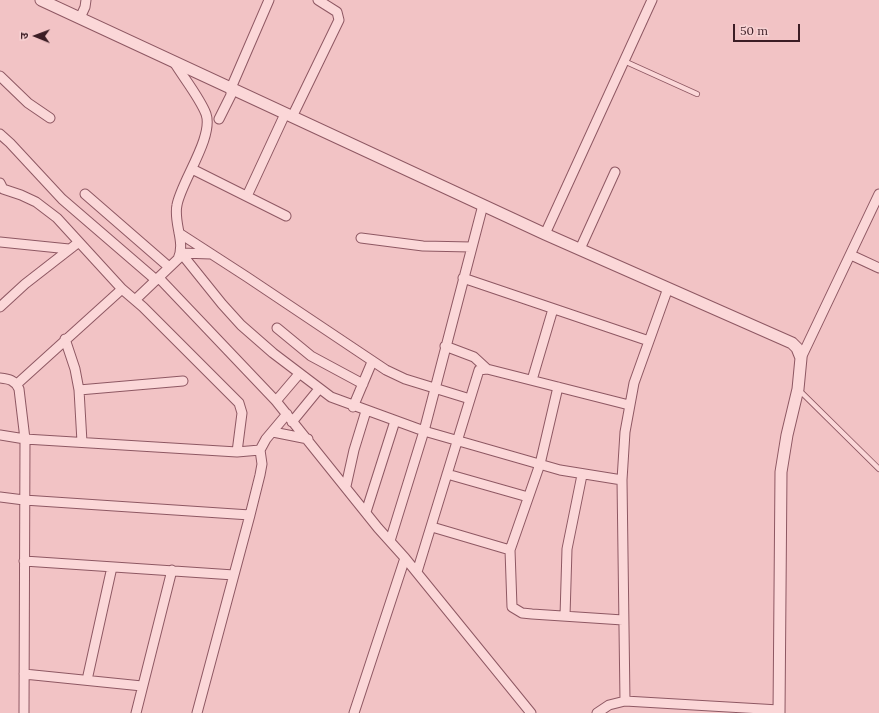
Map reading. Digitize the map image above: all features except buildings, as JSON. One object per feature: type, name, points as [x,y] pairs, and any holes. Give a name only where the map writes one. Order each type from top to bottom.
[{"type":"street","points":[[40,0],[546,234],[792,342],[797,348],[801,358]]},
{"type":"street","points":[[80,18],[85,7],[86,0]]},
{"type":"street","points":[[219,119],[232,94],[231,88],[269,0]]},
{"type":"street","points":[[247,196],[338,20],[337,12],[318,0]]},
{"type":"street","points":[[546,234],[652,0]]},
{"type":"street","points":[[174,62],[205,113],[207,119],[206,133],[177,206],[176,217],[181,253],[222,304],[242,325],[299,374],[319,389],[331,397],[353,407],[424,431],[540,464],[582,475],[622,480]]},
{"type":"street","points":[[0,76],[28,103],[50,118]]},
{"type":"street","points":[[0,134],[10,142],[62,199],[157,279],[276,401],[531,713]]},
{"type":"street","points":[[192,169],[286,216]]},
{"type":"street","points":[[580,249],[615,172]]},
{"type":"street","points":[[1,187],[21,194],[43,206],[79,242],[122,289],[239,403],[242,413],[237,452]]},
{"type":"street","points":[[84,194],[169,267]]},
{"type":"street","points":[[597,713],[609,705],[625,701],[691,704],[779,712],[781,478],[787,435],[798,389],[801,358],[879,194]]},
{"type":"street","points":[[390,542],[424,431],[483,205]]},
{"type":"street","points":[[179,233],[372,362],[405,379],[470,399]]},
{"type":"street","points":[[361,238],[422,246],[471,247]]},
{"type":"street","points":[[0,242],[69,249]]},
{"type":"street","points":[[0,308],[25,284],[79,242]]},
{"type":"street","points":[[135,300],[169,267],[181,253]]},
{"type":"street","points":[[181,253],[211,254]]},
{"type":"street","points":[[851,255],[879,268]]},
{"type":"street","points":[[463,278],[649,341]]},
{"type":"street","points":[[625,701],[622,480],[625,432],[634,384],[668,288]]},
{"type":"street","points":[[17,384],[122,289]]},
{"type":"street","points":[[532,380],[553,309]]},
{"type":"street","points":[[277,328],[312,356],[363,384]]},
{"type":"street","points":[[65,339],[75,369],[79,390],[82,442]]},
{"type":"street","points":[[445,346],[474,357],[487,368],[629,405]]},
{"type":"street","points":[[353,407],[372,362]]},
{"type":"street","points":[[417,572],[432,528],[479,370],[487,368]]},
{"type":"street","points":[[276,401],[299,374]]},
{"type":"street","points":[[0,378],[11,380],[17,384],[20,396],[25,439],[24,713]]},
{"type":"street","points":[[79,390],[183,381]]},
{"type":"street","points":[[558,387],[540,464],[510,550],[512,606],[522,613],[623,620]]},
{"type":"street","points":[[197,713],[260,475],[262,464],[260,450],[274,432],[319,389]]},
{"type":"street","points":[[346,486],[354,450],[366,411]]},
{"type":"street","points":[[366,512],[395,421]]},
{"type":"street","points":[[274,432],[308,439]]},
{"type":"street","points":[[0,435],[25,439],[237,452],[260,450]]},
{"type":"street","points":[[447,474],[528,497]]},
{"type":"street","points":[[565,616],[567,549],[582,475]]},
{"type":"street","points":[[0,497],[24,500],[250,515]]},
{"type":"street","points":[[432,528],[510,550]]},
{"type":"street","points":[[354,713],[405,558]]},
{"type":"street","points":[[24,561],[234,575]]},
{"type":"street","points":[[87,680],[112,567]]},
{"type":"street","points":[[136,713],[172,570]]},
{"type":"street","points":[[24,674],[142,686]]},
{"type":"lane","points":[[624,61],[697,94]]},
{"type":"lane","points":[[798,389],[879,469]]}]
